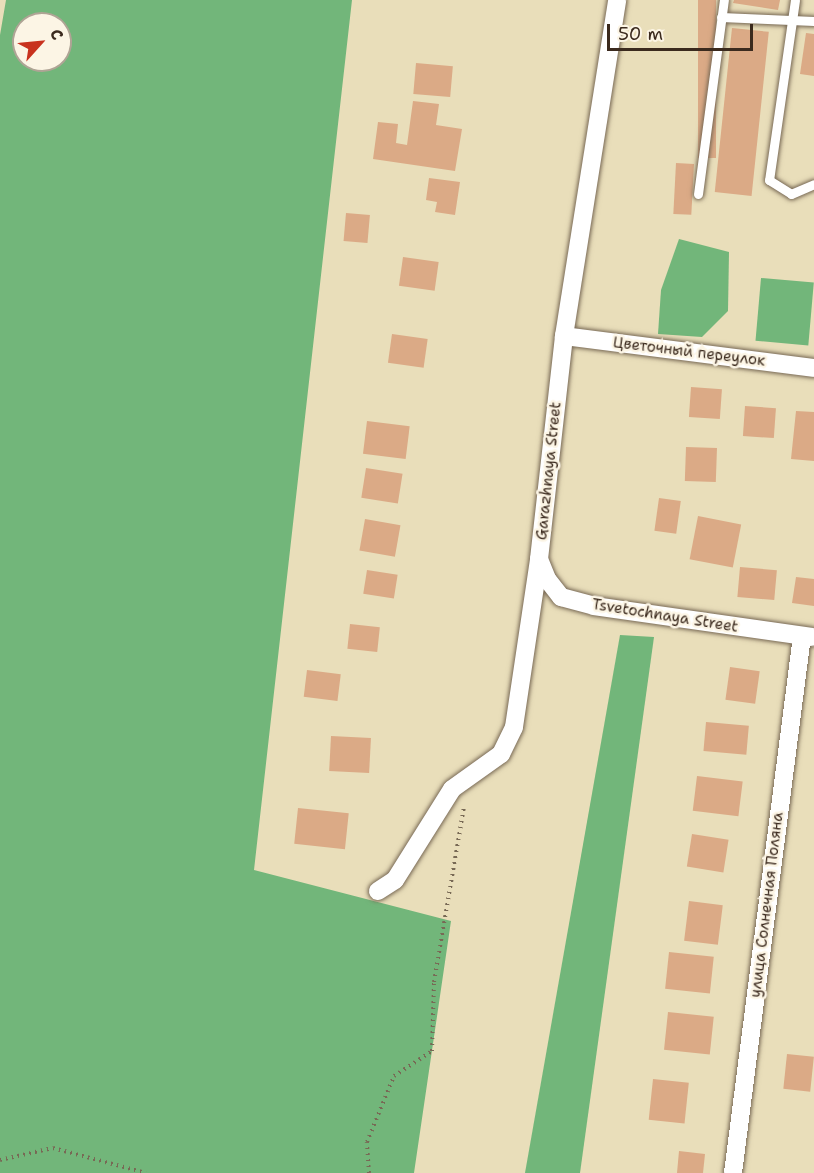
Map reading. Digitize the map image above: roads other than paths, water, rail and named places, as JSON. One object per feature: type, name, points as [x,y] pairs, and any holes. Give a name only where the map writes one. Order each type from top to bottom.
[{"type":"street","name":"Garazhnaya Street","points":[[378,891],[395,880],[452,789],[501,754],[514,727],[539,559],[564,336],[617,0]]},
{"type":"street","name":"Цветочный переулок","points":[[564,336],[814,368]]},
{"type":"street","name":"Tsvetochnaya Street","points":[[539,559],[547,579],[561,597],[594,606],[808,637]]},
{"type":"street","name":"улица Солнечная Поляна","points":[[733,1173],[808,637]]},
{"type":"lane","points":[[698,194],[724,0]]},
{"type":"lane","points":[[795,0],[769,180],[791,194],[814,184]]},
{"type":"lane","points":[[721,17],[814,21]]}]
